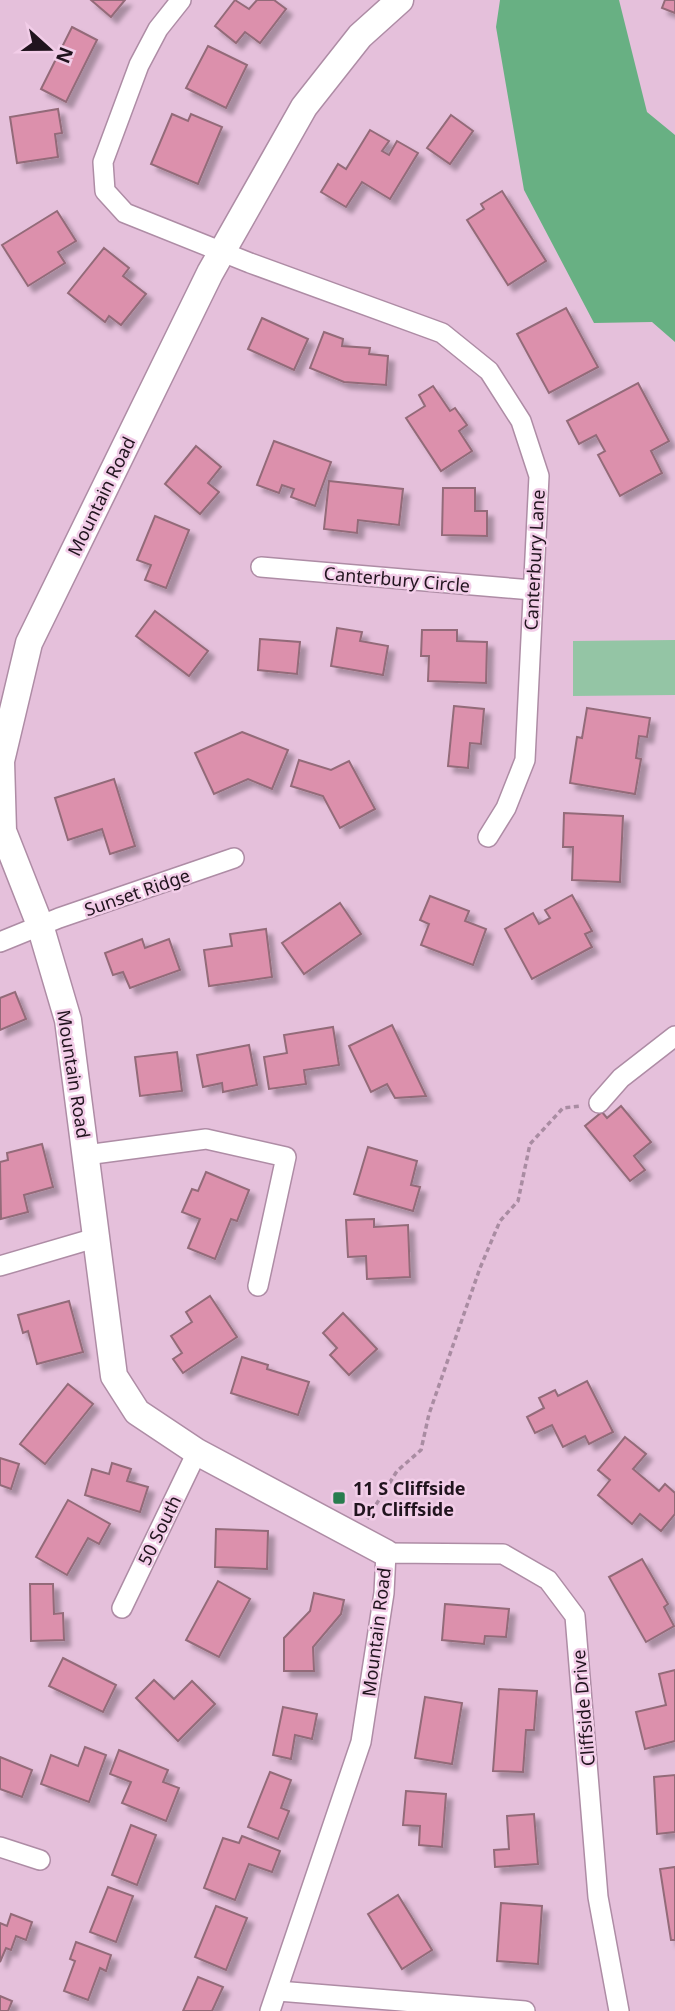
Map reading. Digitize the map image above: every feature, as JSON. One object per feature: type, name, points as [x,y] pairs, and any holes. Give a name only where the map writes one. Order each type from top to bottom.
[{"type":"street","name":"Canterbury Lane","points":[[181,0],[158,29],[139,65],[103,162],[105,191],[125,213],[222,252],[442,333],[489,371],[521,421],[539,476],[525,760],[506,808],[488,837]]},
{"type":"street","name":"Mountain Road","points":[[270,2011],[361,1742],[384,1593],[386,1553],[197,1452],[136,1412],[114,1376],[68,1020],[40,925],[3,831],[0,761],[29,643],[222,252],[303,107],[360,36],[400,0]]},
{"type":"street","name":"Canterbury Circle","points":[[261,567],[533,590]]},
{"type":"street","name":"Sunset Ridge","points":[[0,942],[40,925],[234,859]]},
{"type":"street","points":[[599,1103],[621,1078],[675,1036]]},
{"type":"street","points":[[86,1155],[206,1139],[286,1157],[258,1286]]},
{"type":"street","points":[[0,1266],[95,1238]]},
{"type":"street","name":"50 South","points":[[122,1608],[197,1452]]},
{"type":"street","name":"Cliffside Drive","points":[[386,1553],[503,1554],[548,1580],[575,1616],[598,1897],[619,2011]]},
{"type":"street","points":[[0,1847],[40,1860]]},
{"type":"street","points":[[278,1991],[525,2011]]},
{"type":"path","points":[[356,1537],[397,1471],[421,1450],[429,1415],[480,1268],[500,1221],[519,1201],[530,1144],[563,1108],[599,1103]]},
{"type":"green space","points":[[500,0],[619,0],[647,112],[675,135],[675,342],[652,322],[594,323],[524,190],[496,27]]},
{"type":"green space","points":[[675,640],[675,695],[573,696],[573,641]]},
{"type":"building","points":[[91,0],[125,0],[111,17]]},
{"type":"building","points":[[235,0],[249,9],[257,0],[274,0],[286,9],[260,43],[245,32],[236,43],[215,26]]},
{"type":"building","points":[[665,0],[675,0],[675,13],[662,8]]},
{"type":"building","points":[[72,27],[97,40],[66,102],[41,89]]},
{"type":"building","points":[[208,46],[247,65],[226,108],[186,88]]},
{"type":"building","points":[[58,109],[62,133],[55,134],[58,157],[17,163],[10,117]]},
{"type":"building","points":[[172,114],[188,121],[191,114],[222,127],[198,184],[151,164]]},
{"type":"building","points":[[451,115],[473,131],[450,164],[427,148]]},
{"type":"building","points":[[370,130],[389,141],[382,151],[389,155],[397,141],[418,153],[390,199],[362,182],[346,207],[321,192],[338,164],[346,169]]},
{"type":"building","points":[[502,191],[546,261],[508,285],[467,220],[484,209],[481,204]]},
{"type":"building","points":[[57,211],[76,241],[58,252],[65,263],[28,286],[2,245]]},
{"type":"building","points":[[104,248],[129,268],[123,276],[146,294],[121,325],[109,316],[105,322],[68,293]]},
{"type":"building","points":[[566,308],[598,367],[549,393],[517,334]]},
{"type":"building","points":[[262,318],[308,339],[294,370],[248,349]]},
{"type":"building","points":[[324,332],[343,339],[342,346],[370,348],[369,354],[388,356],[386,385],[344,382],[310,368]]},
{"type":"building","points":[[638,383],[669,441],[651,451],[662,473],[620,496],[598,455],[605,451],[596,435],[579,444],[567,421]]},
{"type":"building","points":[[433,386],[450,411],[455,408],[467,425],[459,431],[472,451],[441,471],[406,418],[425,406],[419,395]]},
{"type":"building","points":[[274,441],[331,462],[315,506],[291,497],[294,489],[282,485],[279,493],[257,485]]},
{"type":"building","points":[[196,446],[221,467],[208,483],[219,492],[200,514],[165,484]]},
{"type":"building","points":[[329,481],[403,489],[399,525],[358,520],[357,533],[324,529]]},
{"type":"building","points":[[443,488],[475,488],[475,511],[487,511],[487,536],[442,535]]},
{"type":"building","points":[[155,516],[189,530],[166,588],[145,580],[151,565],[137,560]]},
{"type":"building","points":[[155,611],[208,651],[189,676],[136,636]]},
{"type":"building","points":[[337,628],[362,632],[360,641],[388,646],[383,675],[331,666]]},
{"type":"building","points":[[422,630],[457,630],[457,641],[487,642],[486,683],[428,681],[429,656],[421,656]]},
{"type":"building","points":[[260,639],[300,642],[297,674],[258,670]]},
{"type":"building","points":[[454,706],[484,709],[481,744],[470,743],[468,768],[448,766]]},
{"type":"building","points":[[587,708],[650,718],[647,737],[639,736],[636,758],[641,759],[635,794],[570,783],[577,737],[582,738]]},
{"type":"building","points":[[242,732],[288,750],[272,789],[248,779],[214,794],[195,753]]},
{"type":"building","points":[[299,760],[331,770],[349,761],[375,809],[340,828],[323,796],[291,786]]},
{"type":"building","points":[[114,779],[135,846],[110,854],[102,829],[68,840],[55,798]]},
{"type":"building","points":[[564,813],[623,816],[620,882],[572,880],[573,847],[563,847]]},
{"type":"building","points":[[572,895],[592,931],[585,934],[592,947],[532,979],[505,929],[533,913],[539,924],[550,918],[545,910]]},
{"type":"building","points":[[430,896],[469,911],[465,921],[486,929],[473,965],[421,945],[429,924],[420,920]]},
{"type":"building","points":[[340,903],[361,934],[304,974],[282,943]]},
{"type":"building","points":[[266,929],[272,977],[209,986],[204,950],[232,946],[230,934]]},
{"type":"building","points":[[142,939],[145,948],[169,939],[180,970],[130,988],[123,972],[113,975],[105,953]]},
{"type":"building","points":[[15,992],[26,1019],[0,1030],[0,998]]},
{"type":"building","points":[[392,1025],[426,1096],[395,1098],[387,1084],[371,1092],[349,1046]]},
{"type":"building","points":[[333,1027],[339,1065],[304,1070],[306,1084],[269,1089],[264,1057],[287,1053],[284,1035]]},
{"type":"building","points":[[249,1045],[257,1085],[223,1092],[222,1083],[203,1087],[197,1055]]},
{"type":"building","points":[[177,1052],[182,1091],[140,1096],[135,1057]]},
{"type":"building","points":[[621,1106],[651,1142],[634,1156],[645,1170],[630,1181],[585,1126],[602,1112],[607,1118]]},
{"type":"building","points":[[42,1144],[53,1187],[24,1195],[28,1212],[1,1219],[0,1162],[8,1160],[7,1153]]},
{"type":"building","points":[[368,1147],[417,1161],[411,1185],[420,1187],[413,1211],[354,1194]]},
{"type":"building","points":[[206,1172],[249,1190],[237,1221],[231,1219],[215,1259],[188,1248],[200,1219],[182,1212],[192,1189],[198,1191]]},
{"type":"building","points":[[374,1219],[374,1227],[408,1225],[410,1277],[367,1279],[366,1256],[348,1257],[346,1220]]},
{"type":"building","points":[[210,1296],[237,1337],[183,1373],[173,1359],[182,1353],[171,1336],[192,1322],[186,1312]]},
{"type":"building","points":[[69,1301],[83,1352],[37,1364],[28,1331],[23,1333],[18,1315]]},
{"type":"building","points":[[343,1313],[377,1349],[349,1375],[330,1355],[337,1348],[323,1333]]},
{"type":"building","points":[[242,1357],[268,1365],[267,1369],[309,1382],[298,1415],[231,1393]]},
{"type":"building","points":[[587,1381],[613,1432],[589,1444],[585,1436],[563,1447],[552,1425],[535,1433],[527,1417],[544,1408],[539,1398],[555,1390],[558,1396]]},
{"type":"building","points":[[68,1384],[93,1404],[45,1464],[20,1444]]},
{"type":"building","points":[[625,1437],[646,1454],[633,1469],[659,1491],[665,1484],[675,1493],[675,1514],[661,1531],[640,1514],[632,1524],[598,1495],[610,1480],[598,1470]]},
{"type":"building","points":[[0,1458],[19,1464],[11,1489],[0,1485]]},
{"type":"building","points":[[112,1463],[131,1469],[127,1481],[148,1487],[140,1512],[85,1495],[92,1469],[109,1474]]},
{"type":"building","points":[[68,1500],[110,1524],[99,1544],[88,1538],[67,1575],[36,1557]]},
{"type":"building","points":[[216,1529],[268,1531],[267,1569],[215,1567]]},
{"type":"building","points":[[642,1559],[668,1604],[664,1607],[674,1626],[646,1642],[609,1577]]},
{"type":"building","points":[[218,1581],[250,1599],[219,1657],[186,1640]]},
{"type":"building","points":[[30,1584],[53,1584],[54,1614],[63,1613],[64,1640],[31,1641]]},
{"type":"building","points":[[314,1593],[344,1600],[341,1614],[313,1647],[314,1671],[284,1671],[284,1638],[310,1611]]},
{"type":"building","points":[[445,1604],[509,1609],[506,1637],[485,1636],[484,1644],[442,1640]]},
{"type":"building","points":[[63,1658],[116,1685],[103,1712],[49,1686]]},
{"type":"building","points":[[675,1670],[675,1741],[645,1749],[636,1712],[666,1705],[659,1674]]},
{"type":"building","points":[[154,1680],[174,1699],[192,1681],[215,1704],[178,1741],[136,1698]]},
{"type":"building","points":[[499,1689],[537,1691],[534,1730],[526,1730],[523,1772],[493,1771]]},
{"type":"building","points":[[425,1697],[462,1703],[452,1764],[415,1758]]},
{"type":"building","points":[[283,1707],[317,1714],[312,1739],[295,1735],[291,1759],[273,1755]]},
{"type":"building","points":[[85,1747],[106,1755],[89,1802],[41,1784],[51,1755],[78,1766]]},
{"type":"building","points":[[119,1750],[168,1770],[163,1782],[179,1788],[166,1821],[122,1803],[131,1782],[110,1774]]},
{"type":"building","points":[[0,1757],[32,1770],[22,1797],[0,1789]]},
{"type":"building","points":[[270,1772],[291,1780],[281,1808],[289,1811],[278,1839],[248,1827]]},
{"type":"building","points":[[675,1775],[675,1832],[657,1834],[654,1777]]},
{"type":"building","points":[[406,1791],[446,1794],[442,1847],[419,1845],[420,1826],[403,1825]]},
{"type":"building","points":[[534,1814],[538,1864],[495,1867],[494,1850],[509,1849],[507,1816]]},
{"type":"building","points":[[131,1825],[156,1835],[137,1885],[112,1875]]},
{"type":"building","points":[[242,1836],[280,1851],[272,1872],[249,1864],[235,1900],[204,1888],[223,1838],[239,1843]]},
{"type":"building","points":[[675,1867],[675,1940],[671,1940],[660,1869]]},
{"type":"building","points":[[108,1887],[133,1896],[116,1942],[90,1932]]},
{"type":"building","points":[[398,1895],[432,1950],[402,1969],[368,1914]]},
{"type":"building","points":[[501,1903],[542,1906],[538,1964],[497,1961]]},
{"type":"building","points":[[216,1906],[247,1918],[226,1970],[195,1957]]},
{"type":"building","points":[[11,1914],[32,1922],[26,1940],[16,1936],[11,1950],[6,1948],[0,1962],[0,1923],[7,1926]]},
{"type":"building","points":[[76,1942],[111,1955],[106,1971],[100,1968],[88,2000],[64,1991],[75,1961],[70,1959]]},
{"type":"building","points":[[198,1977],[223,1987],[212,2011],[183,2011]]},
{"type":"building","points":[[0,1996],[12,2001],[8,2011],[0,2011]]},
{"type":"place","name":"11 S Cliffside Dr, Cliffside","points":[[339,1498]]}]
